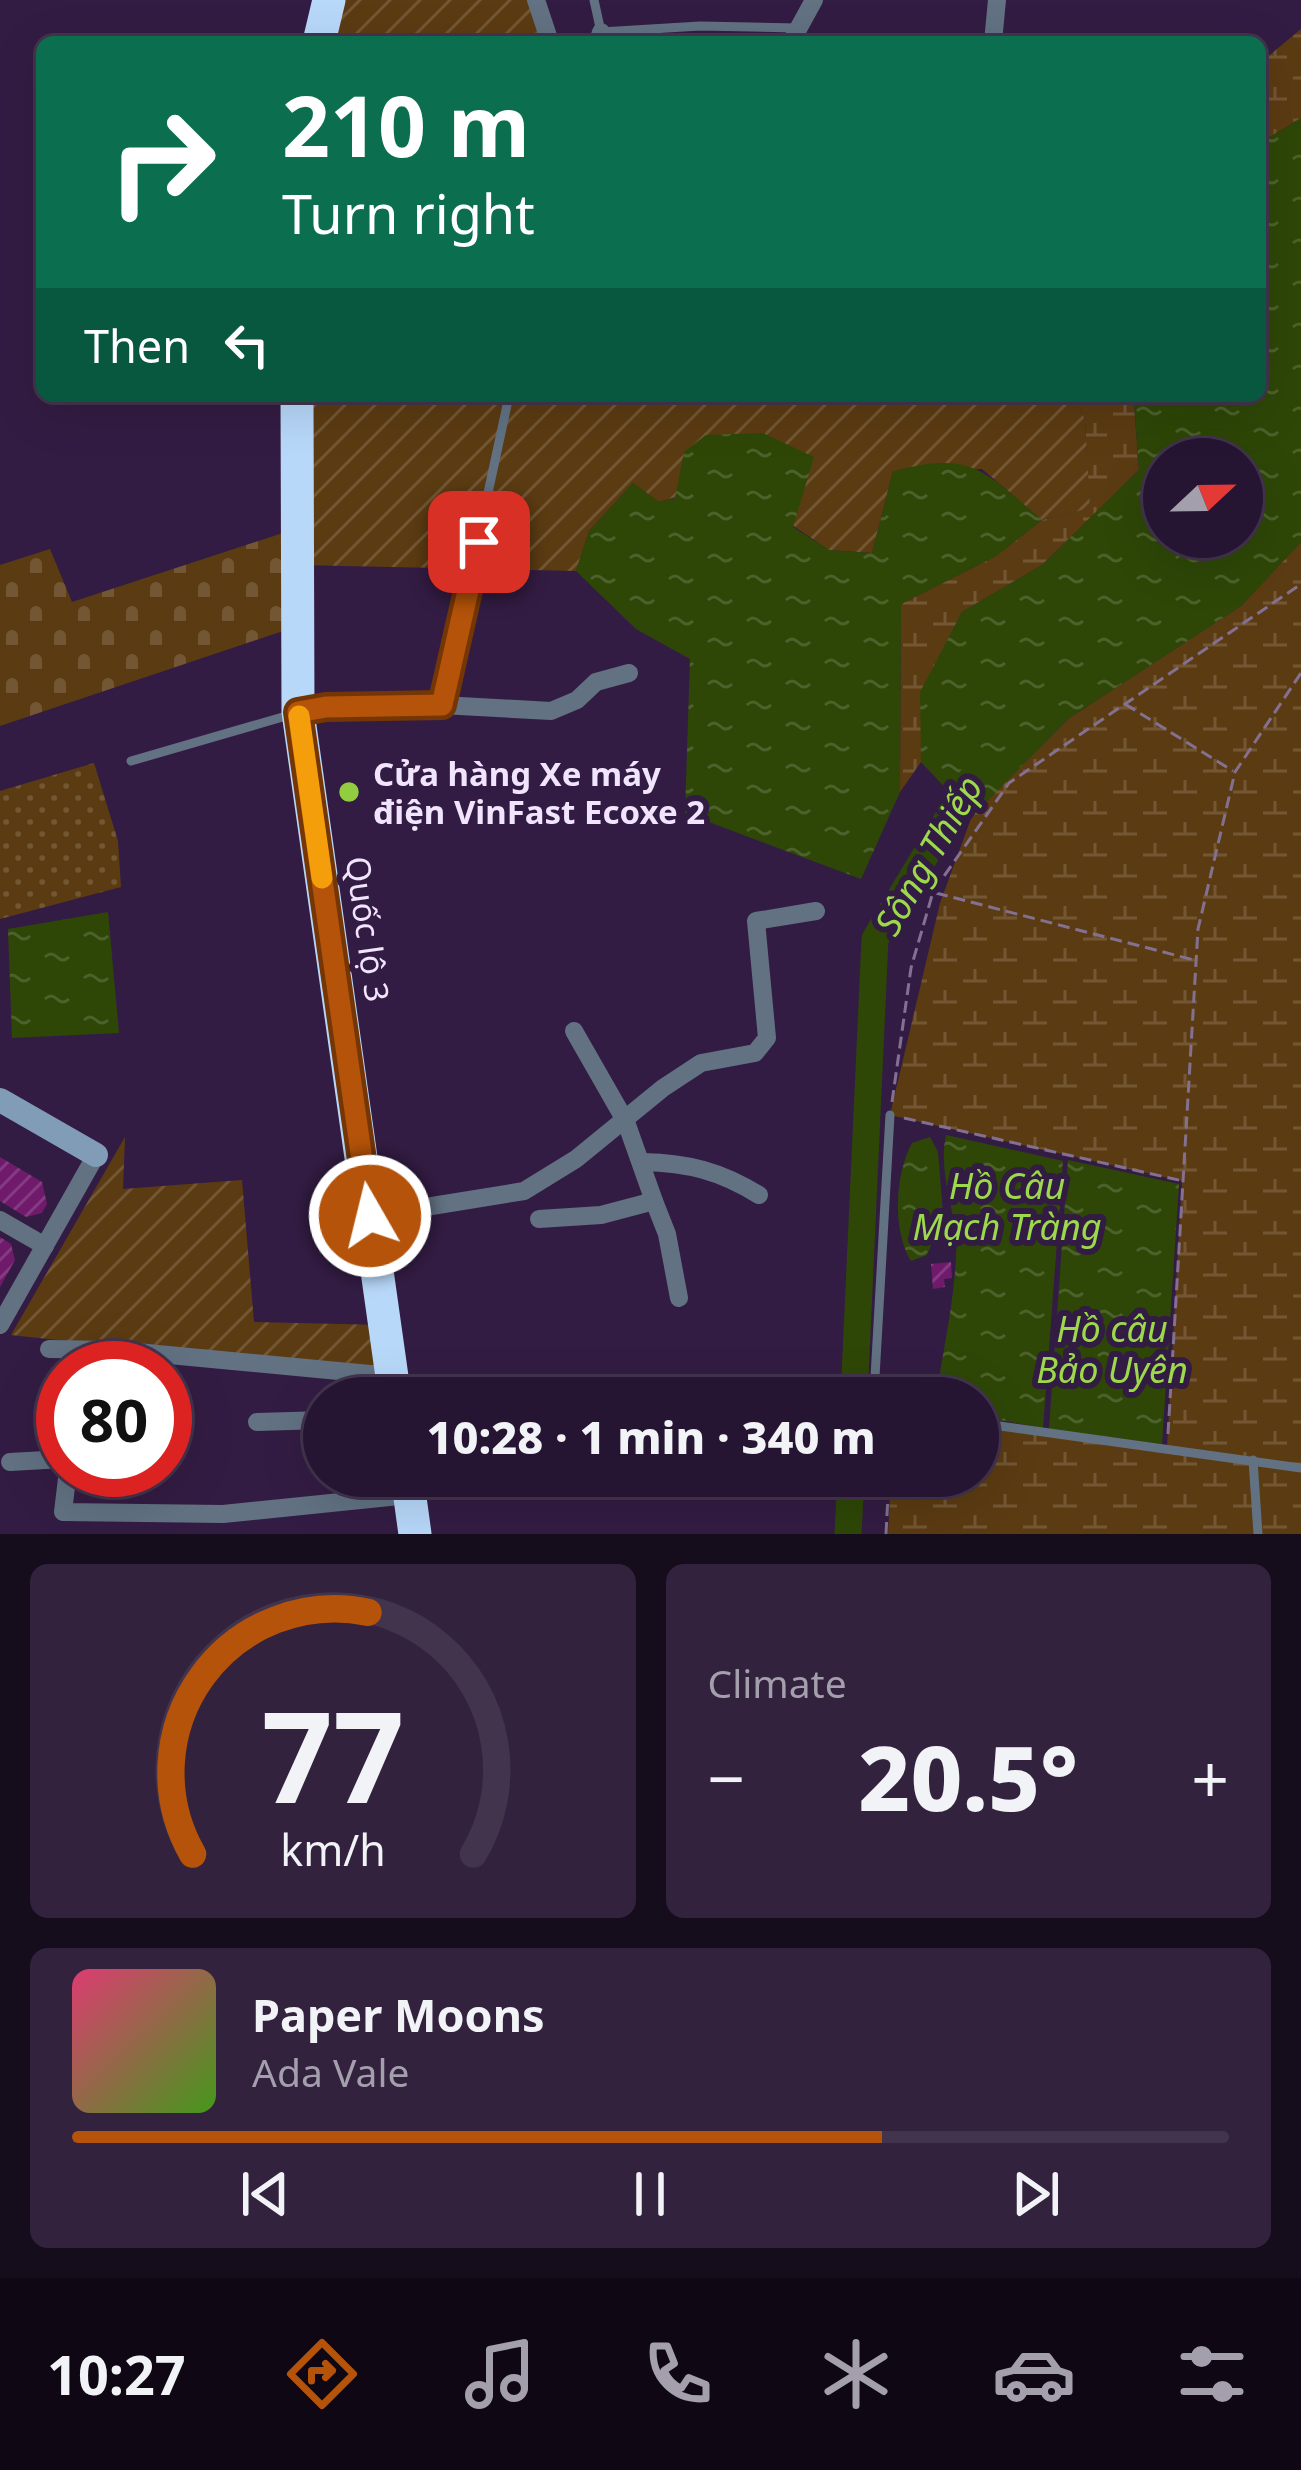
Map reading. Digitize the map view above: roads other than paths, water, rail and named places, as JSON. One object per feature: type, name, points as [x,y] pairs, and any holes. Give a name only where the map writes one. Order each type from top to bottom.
[{"type":"highway","points":[[320,36],[328,0]]},
{"type":"highway","name":"Quốc lộ 3","points":[[297,402],[298,712],[392,1377]]},
{"type":"highway","points":[[410,1497],[415,1534]]},
{"type":"street","points":[[536,0],[548,36]]},
{"type":"street","points":[[794,35],[814,0]]},
{"type":"street","points":[[994,36],[997,0]]},
{"type":"street","points":[[298,712],[326,707],[442,705],[551,711],[577,700],[596,682],[629,673]]},
{"type":"street","points":[[370,1216],[524,1191],[701,1064],[755,1053],[767,1037],[756,920],[816,910]]},
{"type":"street","points":[[574,1031],[643,1162],[667,1234],[679,1298]]},
{"type":"street","points":[[0,1100],[96,1156],[0,1324]]},
{"type":"street","points":[[643,1162],[690,1163],[731,1178],[758,1196]]},
{"type":"street","points":[[539,1219],[601,1215],[654,1201]]},
{"type":"street","points":[[0,1220],[45,1246]]},
{"type":"street","points":[[192,1360],[318,1377]]},
{"type":"street","points":[[257,1422],[303,1421]]},
{"type":"street","points":[[10,1462],[36,1461]]},
{"type":"street","points":[[65,1497],[63,1512],[223,1514],[331,1497]]},
{"type":"lane","points":[[594,0],[599,36]]},
{"type":"lane","points":[[608,36],[700,26],[794,35]]},
{"type":"lane","points":[[442,705],[508,402]]},
{"type":"lane","points":[[131,761],[298,712]]},
{"type":"lane","points":[[875,1377],[890,1115]]},
{"type":"lane","points":[[999,1426],[1301,1468]]},
{"type":"lane","points":[[1253,1460],[1258,1534]]},
{"type":"water","points":[[1301,118],[1301,542],[1241,606],[1068,719],[972,816],[921,762],[920,692],[962,612],[1042,565],[1139,470],[1134,402],[1266,402],[1266,139]]},
{"type":"water","points":[[763,433],[814,457],[793,527],[829,550],[872,553],[893,471],[920,465],[960,464],[976,469],[1042,520],[996,556],[901,604],[900,792],[861,879],[685,813],[690,659],[636,629],[576,571],[589,531],[633,483],[659,502],[675,498],[684,452],[706,435]]},
{"type":"water","points":[[108,912],[119,1033],[12,1038],[8,929]]},
{"type":"water","name":"Hồ Câu Mạch Tràng","points":[[946,1135],[1063,1161],[1043,1428],[999,1420],[999,1377],[940,1377],[956,1256]]},
{"type":"water","points":[[930,1137],[938,1152],[943,1214],[931,1216],[932,1243],[927,1255],[911,1261],[898,1218],[899,1186],[912,1143]]},
{"type":"water","name":"Hồ câu Bảo Uyên","points":[[1068,1160],[1179,1184],[1162,1444],[1049,1429]]},
{"type":"waterway","name":"Sông Thiếp","points":[[855,1377],[875,939],[977,770]]},
{"type":"waterway","name":"Sông Thiếp","points":[[848,1534],[850,1497]]},
{"type":"place","name":"Cửa hàng Xe máy điện VinFast Ecoxe 2","points":[[349,792]]}]
